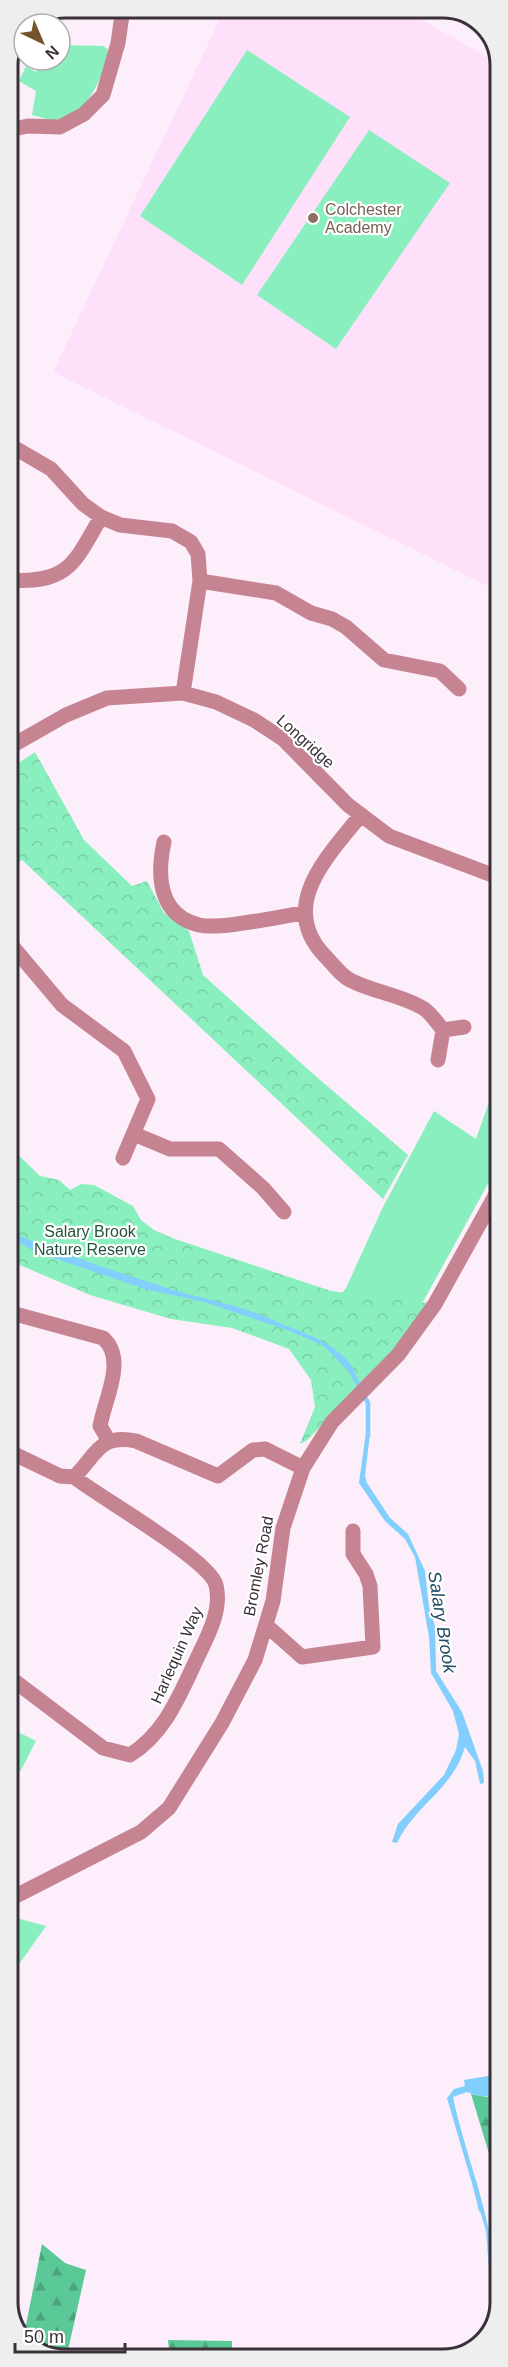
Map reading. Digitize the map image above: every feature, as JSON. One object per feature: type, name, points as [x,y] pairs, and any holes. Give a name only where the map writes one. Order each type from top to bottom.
[{"type":"street","points":[[18,128],[60,127],[84,114],[103,94],[118,43],[122,18]]},
{"type":"street","points":[[18,450],[51,469],[83,504],[101,516],[120,525],[182,535],[191,542],[198,554],[200,580],[183,693]]},
{"type":"street","points":[[18,580],[47,579],[68,569],[101,516]]},
{"type":"street","points":[[200,580],[276,593],[311,613],[332,619],[346,627],[384,660],[440,671],[459,689]]},
{"type":"street","name":"Longridge","points":[[18,742],[66,716],[107,698],[183,693],[216,702],[254,720],[283,739],[360,816],[410,846],[490,874]]},
{"type":"street","points":[[360,816],[320,867],[307,890],[305,913],[319,949],[349,980],[423,1007],[443,1030]]},
{"type":"street","points":[[164,842],[159,868],[160,888],[180,915],[199,925],[217,925],[305,913]]},
{"type":"street","points":[[18,953],[62,1005],[124,1051],[148,1099],[123,1158]]},
{"type":"street","points":[[443,1030],[464,1027]]},
{"type":"street","points":[[438,1060],[443,1030]]},
{"type":"street","points":[[134,1134],[170,1149],[219,1149],[263,1188],[284,1212]]},
{"type":"street","name":"Bromley Road","points":[[18,1895],[141,1832],[168,1808],[239,1693],[255,1660],[273,1601],[283,1528],[303,1468],[332,1422],[398,1355],[417,1330],[441,1295],[490,1205]]},
{"type":"street","points":[[19,1315],[103,1338],[112,1345],[116,1362],[100,1426],[109,1442]]},
{"type":"street","points":[[18,1456],[60,1476],[74,1478],[90,1456],[109,1442],[123,1438],[136,1441],[218,1476],[253,1450],[265,1449],[303,1468]]},
{"type":"street","name":"Harlequin Way","points":[[18,1684],[103,1748],[130,1755],[143,1747],[172,1714],[217,1610],[215,1582],[205,1569],[141,1521],[74,1478]]},
{"type":"street","points":[[266,1625],[302,1657],[373,1647],[370,1586],[366,1574],[353,1554],[353,1531]]},
{"type":"shaded area","name":"Colchester Academy","points":[[220,18],[418,18],[489,58],[490,587],[53,372]]},
{"type":"green space","points":[[72,45],[103,46],[108,49],[102,72],[91,96],[73,114],[62,119],[50,120],[32,115],[36,91],[19,81],[23,72],[72,72]]},
{"type":"green space","points":[[247,50],[350,117],[242,285],[140,216]]},
{"type":"green space","points":[[369,130],[450,183],[336,349],[257,295]]},
{"type":"green space","points":[[35,752],[84,840],[132,886],[147,881],[164,913],[189,931],[203,975],[408,1155],[383,1199],[22,860],[18,863],[18,763]]},
{"type":"green space","points":[[490,1099],[490,1180],[424,1300],[365,1375],[335,1301],[346,1288],[382,1209],[434,1111],[476,1139]]},
{"type":"green space","name":"Salary Brook Nature Reserve","points":[[18,1155],[40,1176],[59,1180],[70,1190],[81,1184],[94,1185],[133,1206],[141,1220],[154,1230],[175,1239],[331,1291],[435,1304],[395,1353],[306,1441],[300,1444],[315,1407],[311,1380],[289,1349],[232,1328],[171,1319],[90,1295],[18,1264]]},
{"type":"green space","points":[[18,1732],[36,1741],[20,1772],[18,1771]]},
{"type":"green space","points":[[18,1918],[46,1926],[18,1966]]},
{"type":"green space","points":[[471,2094],[487,2097],[490,2095],[490,2157]]},
{"type":"green space","points":[[42,2244],[65,2263],[86,2270],[68,2349],[42,2343],[26,2327]]},
{"type":"green space","points":[[168,2340],[232,2341],[232,2349],[169,2349]]},
{"type":"water","points":[[18,1235],[172,1290],[257,1313],[326,1343],[355,1370],[351,1374],[324,1346],[290,1331],[204,1302],[145,1289],[36,1252],[18,1242]]},
{"type":"water","points":[[366,1432],[370,1433],[365,1476],[367,1483],[390,1518],[408,1534],[425,1571],[429,1607],[435,1626],[436,1671],[462,1712],[483,1771],[484,1783],[480,1784],[475,1761],[465,1747],[452,1774],[414,1817],[397,1843],[392,1842],[398,1824],[444,1775],[456,1750],[459,1734],[453,1711],[431,1673],[429,1637],[415,1557],[405,1539],[385,1521],[359,1483]]},
{"type":"water","points":[[490,2076],[490,2095],[481,2096],[467,2092],[453,2097],[490,2234],[490,2283],[486,2231],[447,2098],[454,2089],[465,2086],[464,2080]]},
{"type":"waterway","name":"Salary Brook","points":[[350,1369],[360,1388]]},
{"type":"waterway","name":"Salary Brook","points":[[363,1394],[368,1403],[368,1436]]},
{"type":"waterway","name":"Salary Brook","points":[[474,2181],[481,2210]]},
{"type":"place","name":"Colchester Academy","points":[[313,218]]}]
